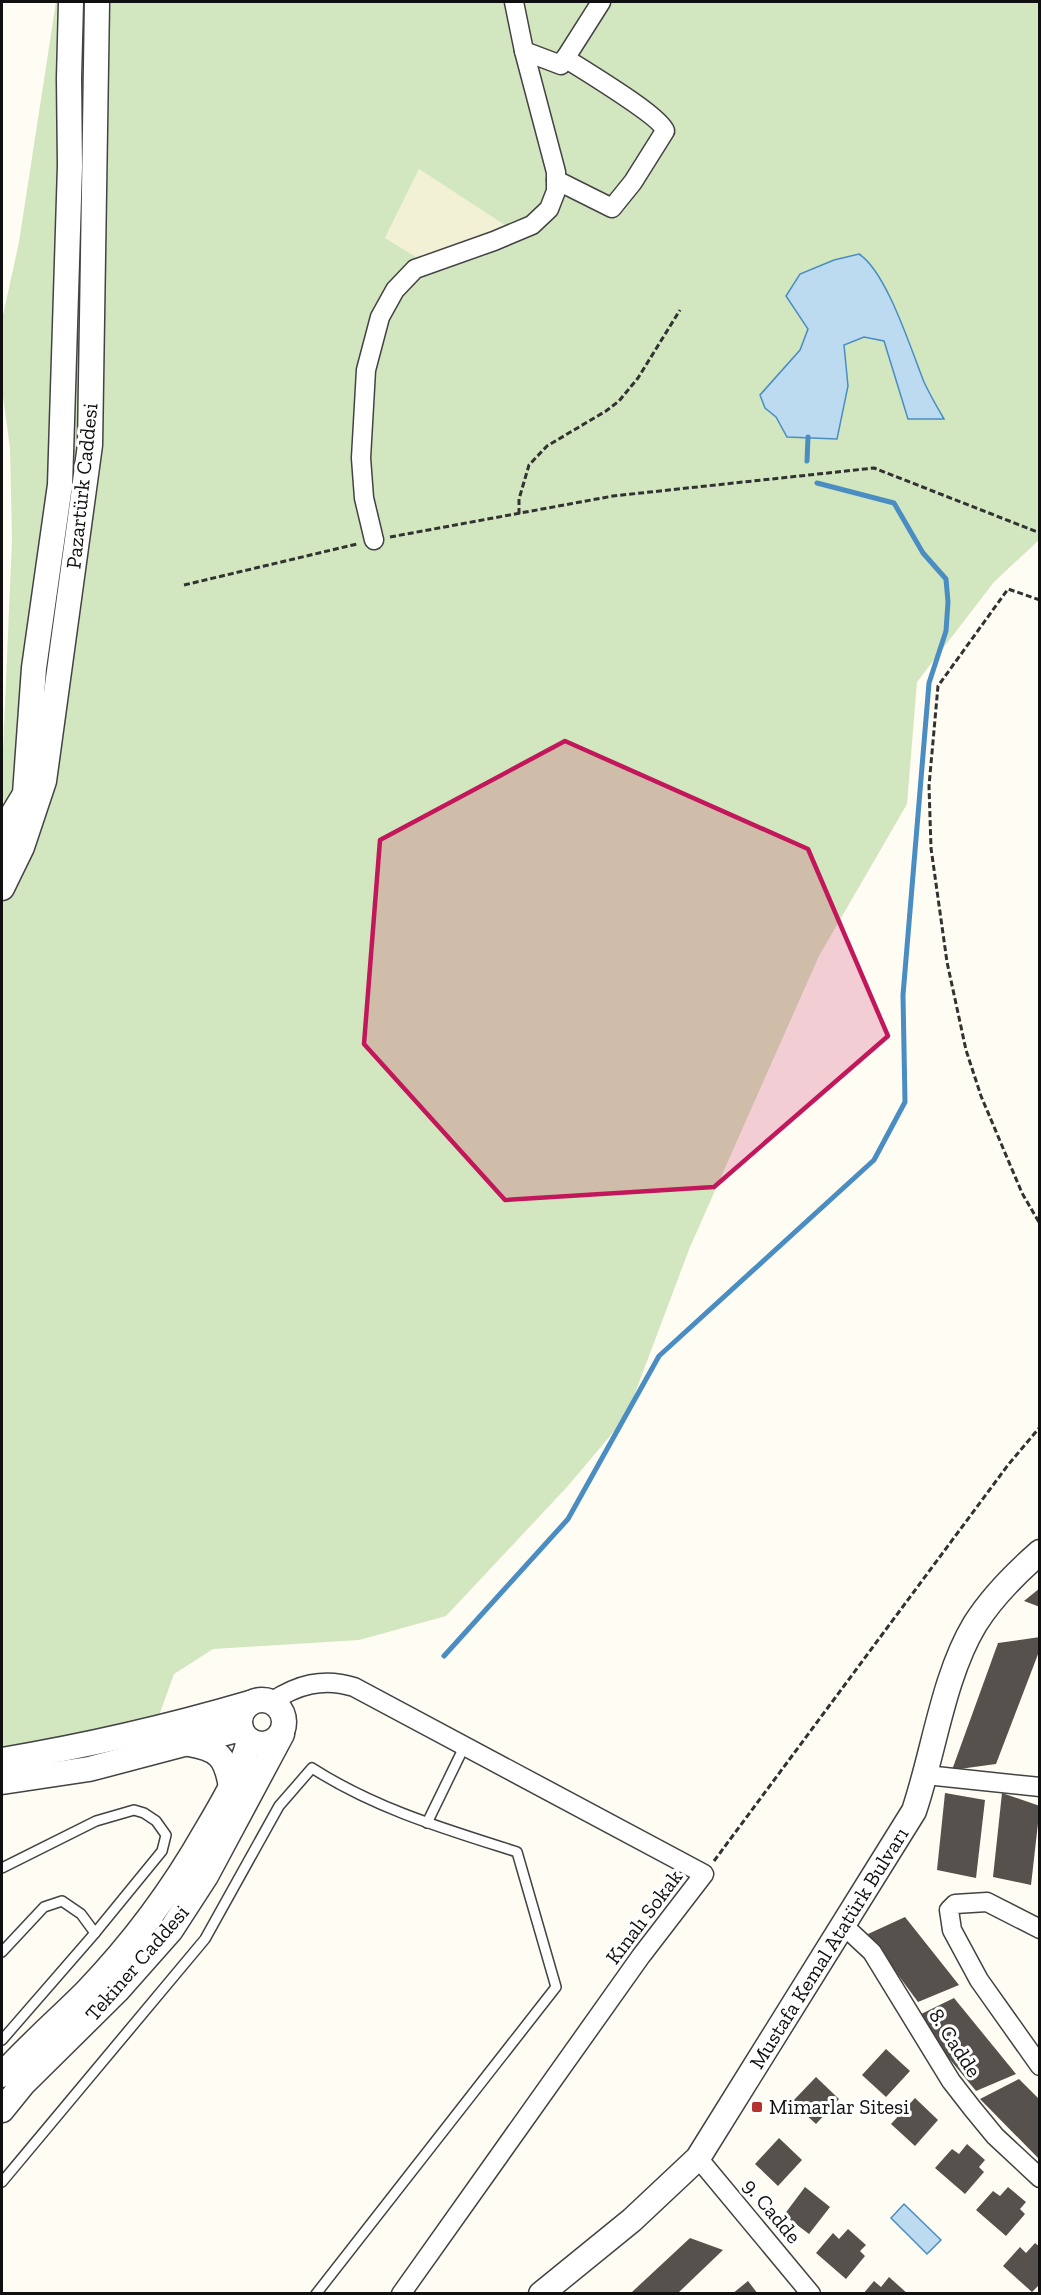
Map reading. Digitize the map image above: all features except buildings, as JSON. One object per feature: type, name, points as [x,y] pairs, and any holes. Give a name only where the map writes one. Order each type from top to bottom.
[{"type":"street","name":"Pazartürk Caddesi","points":[[2,847],[9,833],[14,812],[25,794],[34,668],[59,494],[70,188],[71,2]]},
{"type":"street","name":"Pazartürk Caddesi","points":[[2,888],[22,847],[44,781],[90,445],[97,2]]},
{"type":"street","points":[[374,540],[364,498],[361,458],[366,370],[380,317],[395,290],[416,269],[532,225],[549,209],[556,191],[556,171],[524,51],[514,2]]},
{"type":"street","points":[[524,51],[561,65],[601,2]]},
{"type":"street","points":[[556,180],[612,208],[633,183],[664,130],[663,124],[649,113],[565,58]]},
{"type":"street","name":"Mustafa Kemal Atatürk Bulvarı","points":[[542,2294],[632,2220],[698,2158],[914,1811],[926,1775],[952,1675],[975,1624],[1014,1575],[1040,1552]]},
{"type":"street","name":"Kınalı Sokak","points":[[260,1703],[314,1682],[340,1682],[354,1687],[704,1874],[641,1956],[401,2294]]},
{"type":"street","points":[[2,1760],[97,1743],[260,1703],[277,1706],[285,1719],[282,1734],[277,1739],[263,1745],[245,1735],[189,1744],[89,1770],[2,1782]]},
{"type":"street","name":"Tekiner Caddesi","points":[[2,2075],[100,1977],[158,1909],[184,1870],[243,1762],[245,1735],[241,1715],[260,1703]]},
{"type":"street","name":"Tekiner Caddesi","points":[[2,2110],[23,2084],[117,1991],[171,1930],[206,1876],[282,1734]]},
{"type":"street","points":[[189,1744],[209,1748],[220,1754],[226,1766],[231,1787]]},
{"type":"street","points":[[926,1775],[1040,1787]]},
{"type":"street","points":[[1040,1929],[987,1902],[955,1904],[949,1910],[952,1930],[979,1980],[1040,2066]]},
{"type":"street","name":"8. Cadde","points":[[843,1925],[872,1952],[951,2081],[972,2108],[1003,2144],[1040,2178]]},
{"type":"street","name":"9. Cadde","points":[[698,2158],[812,2294]]},
{"type":"lane","points":[[428,1823],[465,1745]]},
{"type":"lane","points":[[2,2182],[205,1939],[279,1806],[312,1768],[345,1789],[428,1823],[517,1852],[556,1987],[316,2294]]},
{"type":"lane","points":[[2,1868],[96,1821],[134,1810],[156,1821],[166,1835],[162,1851],[95,1933],[2,2040]]},
{"type":"lane","points":[[2,1952],[44,1907],[62,1901],[81,1914],[95,1933]]},
{"type":"path","points":[[519,514],[519,499],[529,465],[547,446],[619,401],[638,378],[680,310]]},
{"type":"path","points":[[184,585],[374,540],[613,496],[874,468],[1040,533]]},
{"type":"path","points":[[1040,600],[1008,589],[938,686],[929,786],[931,848],[947,962],[966,1050],[985,1107],[1022,1193],[1040,1224]]},
{"type":"path","points":[[704,1874],[1008,1465],[1040,1427]]},
{"type":"highlighted area","points":[[565,741],[808,849],[888,1036],[714,1187],[505,1200],[364,1044],[380,840]]},
{"type":"shaded area","points":[[419,169],[514,231],[426,263],[385,238]]},
{"type":"green space","points":[[56,2],[1039,2],[1039,540],[994,582],[917,682],[907,804],[819,956],[690,1247],[626,1417],[567,1487],[446,1616],[359,1640],[213,1649],[174,1674],[149,1743],[2,1767],[2,847],[9,833],[2,775],[12,540],[10,448],[2,389],[2,320],[19,242]],"holes":[[[419,169],[514,231],[426,263],[385,238]]]},
{"type":"water","points":[[859,254],[869,263],[888,294],[924,382],[944,419],[908,419],[884,341],[864,337],[844,345],[848,386],[837,439],[787,437],[776,417],[765,408],[760,395],[800,350],[808,329],[786,296],[800,274],[834,260]]},
{"type":"water","points":[[904,2204],[941,2240],[927,2254],[891,2218]]},
{"type":"waterway","points":[[807,461],[808,437]]},
{"type":"waterway","points":[[444,1656],[568,1519],[659,1356],[874,1160],[905,1102],[903,995],[929,683],[946,631],[948,602],[946,579],[923,553],[894,503],[817,483]]},
{"type":"place","name":"Mimarlar Sitesi","points":[[757,2107]]}]
